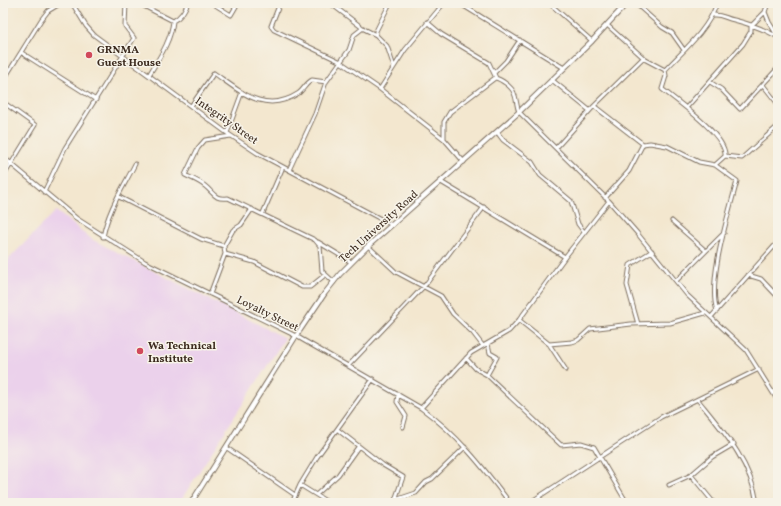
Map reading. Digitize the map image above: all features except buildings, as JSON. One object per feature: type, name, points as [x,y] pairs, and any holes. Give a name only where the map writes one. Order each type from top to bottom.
[{"type":"street","points":[[3,81],[22,53],[41,20],[48,11],[61,3]]},
{"type":"street","name":"Integrity Street","points":[[72,3],[86,26],[94,35],[231,136],[283,167],[392,226]]},
{"type":"street","points":[[44,192],[65,148],[134,38],[125,26],[126,3]]},
{"type":"street","points":[[138,3],[173,21]]},
{"type":"street","points":[[173,21],[178,19],[188,3]]},
{"type":"street","points":[[212,3],[231,15],[238,3]]},
{"type":"street","points":[[280,3],[271,26],[274,30],[339,61],[380,89],[444,138],[464,162]]},
{"type":"street","points":[[330,3],[363,28],[376,35],[387,46],[394,67]]},
{"type":"street","points":[[376,35],[376,31],[390,3]]},
{"type":"street","points":[[380,89],[427,22],[444,3]]},
{"type":"street","points":[[459,3],[564,68]]},
{"type":"street","points":[[549,3],[592,41]]},
{"type":"street","points":[[612,3],[622,9]]},
{"type":"street","name":"Tech University Road","points":[[191,503],[227,448],[296,336],[334,282],[351,262],[519,112],[592,41],[627,3]]},
{"type":"street","points":[[635,3],[662,27],[672,33],[684,50]]},
{"type":"street","points":[[665,70],[705,28],[713,15],[717,3]]},
{"type":"street","points":[[686,108],[747,39],[752,26],[765,12],[768,3]]},
{"type":"street","points":[[765,12],[778,37]]},
{"type":"street","points":[[713,15],[720,14],[752,26],[759,27],[778,37]]},
{"type":"street","points":[[149,75],[168,41],[172,30],[173,21]]},
{"type":"street","points":[[427,22],[441,34],[489,63],[496,78],[503,81],[514,92],[515,104],[519,112],[609,202],[705,313],[746,350],[778,401]]},
{"type":"street","points":[[607,25],[644,58],[665,70]]},
{"type":"street","points":[[289,170],[315,114],[326,82],[339,61],[349,50],[354,35],[363,28]]},
{"type":"street","points":[[494,73],[506,61],[520,40]]},
{"type":"street","points":[[22,53],[96,100]]},
{"type":"street","points":[[556,148],[589,110],[644,58]]},
{"type":"street","points":[[710,82],[721,89],[740,109],[778,68]]},
{"type":"street","points":[[665,70],[666,76],[662,89],[717,136],[726,151],[725,156],[715,165]]},
{"type":"street","points":[[190,106],[214,73],[257,101],[281,100],[301,92],[306,83],[312,80],[326,82]]},
{"type":"street","points":[[444,138],[444,122],[450,112],[474,92],[496,78]]},
{"type":"street","points":[[552,80],[589,110]]},
{"type":"street","points":[[763,84],[778,104]]},
{"type":"street","points":[[227,133],[242,92]]},
{"type":"street","points":[[3,102],[35,125],[3,177]]},
{"type":"street","points":[[594,106],[643,144],[650,143],[667,146],[700,162],[715,165],[737,180],[715,274],[715,304],[717,311]]},
{"type":"street","points":[[725,156],[742,158],[778,126]]},
{"type":"street","points":[[497,132],[504,140],[532,162],[540,175],[571,201],[578,224],[584,232]]},
{"type":"street","points":[[231,136],[204,140],[198,148],[185,175],[206,186],[215,197],[221,199],[228,198],[263,213],[315,240],[351,262]]},
{"type":"street","points":[[605,198],[629,171],[643,144]]},
{"type":"street","name":"Loyalty Street","points":[[3,157],[76,218],[145,262],[296,336],[373,379],[438,420],[484,468],[510,503]]},
{"type":"street","points":[[103,236],[109,212],[119,197],[135,164]]},
{"type":"street","points":[[263,213],[283,167]]},
{"type":"street","points":[[441,182],[565,257]]},
{"type":"street","points":[[119,197],[201,239],[224,246]]},
{"type":"street","points":[[420,408],[466,358],[509,331],[519,320],[584,232],[609,202]]},
{"type":"street","points":[[349,366],[423,288],[484,207]]},
{"type":"street","points":[[210,294],[225,254],[224,246],[234,230],[241,224],[252,209]]},
{"type":"street","points":[[672,221],[706,251]]},
{"type":"street","points":[[676,281],[725,232]]},
{"type":"street","points":[[315,240],[320,246],[321,267],[325,275],[334,282]]},
{"type":"street","points":[[711,317],[778,242]]},
{"type":"street","points":[[368,246],[396,272],[423,288],[441,296],[453,314],[474,333],[483,346]]},
{"type":"street","points":[[638,324],[627,285],[630,265],[652,251]]},
{"type":"street","points":[[225,254],[254,262],[302,286],[310,287],[325,275]]},
{"type":"street","points":[[748,275],[761,279],[778,297]]},
{"type":"street","points":[[549,344],[578,340],[590,330],[638,324],[670,323],[705,313]]},
{"type":"street","points":[[519,320],[549,344],[566,370]]},
{"type":"street","points":[[487,375],[497,357],[490,353],[488,344]]},
{"type":"street","points":[[466,358],[476,369],[487,375],[561,445],[581,442],[594,447],[627,503]]},
{"type":"street","points":[[529,503],[661,417],[759,369]]},
{"type":"street","points":[[292,503],[300,485],[373,379]]},
{"type":"street","points":[[398,394],[397,402],[406,416],[403,427]]},
{"type":"street","points":[[698,400],[734,444],[751,479],[757,503]]},
{"type":"street","points":[[338,430],[383,465],[403,477],[394,501]]},
{"type":"street","points":[[669,485],[691,475],[712,457],[734,444]]},
{"type":"street","points":[[317,494],[338,475],[358,446]]},
{"type":"street","points":[[394,501],[416,493],[465,447]]},
{"type":"street","points":[[227,448],[295,495]]},
{"type":"street","points":[[691,475],[714,503]]},
{"type":"street","points":[[300,485],[317,494],[329,503]]},
{"type":"street","points":[[539,497],[543,503]]},
{"type":"shaded area","name":"Wa Technical Institute","points":[[56,211],[93,240],[285,338],[179,503],[3,503],[3,265]]},
{"type":"place","name":"GRNMA Guest House","points":[[89,55]]},
{"type":"place","name":"Wa Technical Institute","points":[[140,351]]}]
